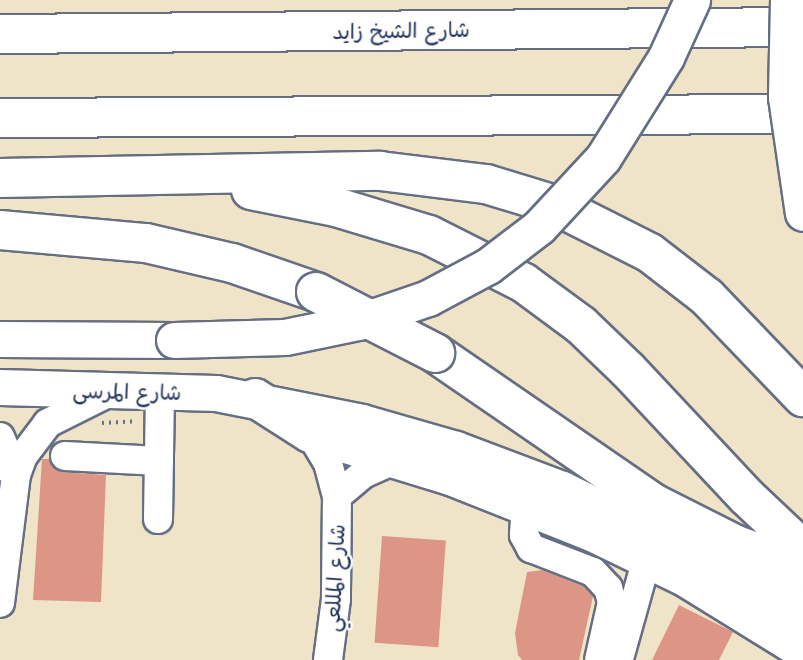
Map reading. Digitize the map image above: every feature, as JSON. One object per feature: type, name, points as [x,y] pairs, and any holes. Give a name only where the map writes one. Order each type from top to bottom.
[{"type":"highway","name":"شارع الشيخ زايد","points":[[0,34],[803,27]]},
{"type":"highway","points":[[0,118],[803,114]]},
{"type":"highway","points":[[0,178],[145,178],[380,171],[452,177],[521,193],[608,230],[679,274],[724,313],[803,397]]},
{"type":"highway","points":[[145,178],[241,188],[336,207],[429,234],[493,265],[581,326],[803,550]]},
{"type":"highway","points":[[0,230],[146,243],[232,263],[316,292],[435,353],[653,503],[734,544],[799,598]]},
{"type":"highway","points":[[255,398],[310,433],[526,505],[647,558],[803,650]]},
{"type":"main road","points":[[653,78],[675,0]]},
{"type":"main road","points":[[0,339],[248,340],[322,330],[393,311],[461,282],[514,247],[562,206],[610,150],[653,78],[692,0]]},
{"type":"main road","points":[[788,0],[786,97],[803,213]]},
{"type":"main road","name":"شارع المرسى","points":[[0,387],[160,389],[255,398],[362,422],[510,467],[799,598]]},
{"type":"street","points":[[0,603],[16,475],[23,456],[48,423],[116,389]]},
{"type":"street","points":[[158,519],[160,389]]},
{"type":"street","name":"شارع المللعي","points":[[310,433],[328,463],[337,496],[336,599],[328,660]]},
{"type":"street","points":[[0,437],[5,449],[0,466]]},
{"type":"street","points":[[65,456],[159,461]]},
{"type":"street","name":"شارع المللعي","points":[[337,496],[363,474],[395,460]]},
{"type":"street","points":[[526,505],[524,535],[531,548],[593,572],[608,588],[612,602],[610,658]]},
{"type":"street","points":[[610,658],[647,558]]},
{"type":"path","points":[[93,426],[141,421]]},
{"type":"building","points":[[42,459],[49,459],[63,472],[106,475],[101,602],[33,600]]},
{"type":"building","points":[[382,536],[446,540],[438,647],[375,643]]},
{"type":"building","points":[[542,570],[583,586],[593,596],[579,660],[522,660],[518,655],[515,633],[527,572]]},
{"type":"building","points":[[679,605],[733,632],[719,660],[652,660]]}]
